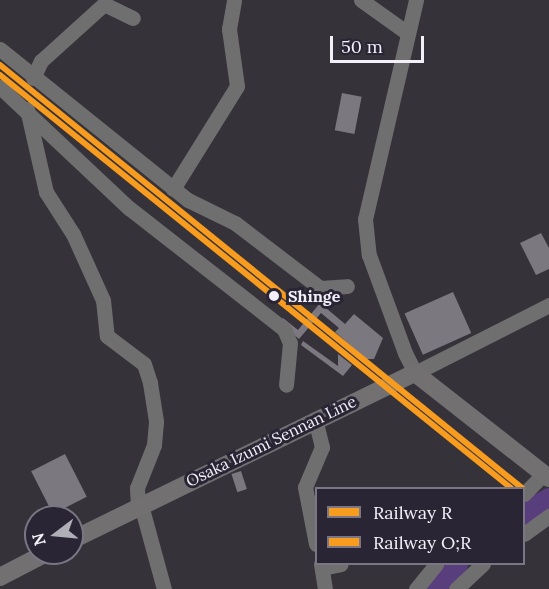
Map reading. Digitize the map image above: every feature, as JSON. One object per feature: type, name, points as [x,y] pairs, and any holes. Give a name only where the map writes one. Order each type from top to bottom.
[{"type":"main road","name":"Osaka Izumi Sennan Line","points":[[84,534],[315,419],[415,373]]},
{"type":"main road","points":[[415,373],[546,476]]},
{"type":"main road","points":[[0,577],[24,564]]},
{"type":"street","points":[[173,189],[237,86],[229,29],[234,0]]},
{"type":"street","points":[[361,0],[406,32]]},
{"type":"street","points":[[416,0],[406,32],[365,219],[369,255],[384,304],[415,373],[549,305]]},
{"type":"street","points":[[33,78],[41,61],[104,4],[133,18]]},
{"type":"street","points":[[0,50],[173,189],[235,223],[320,288],[348,286]]},
{"type":"street","points":[[0,87],[27,109],[129,208],[284,329],[290,343],[286,385]]},
{"type":"street","points":[[27,109],[46,192],[73,234],[103,300],[107,336],[144,364],[150,383],[156,422],[154,446],[137,488],[164,589]]},
{"type":"street","points":[[315,419],[322,447],[305,487],[315,539]]},
{"type":"street","points":[[525,493],[546,476]]},
{"type":"street","points":[[525,533],[549,516]]},
{"type":"street","points":[[416,589],[435,565]]},
{"type":"street","points":[[456,589],[482,565]]},
{"type":"street","points":[[321,566],[325,589]]},
{"type":"building","points":[[342,93],[362,97],[354,134],[335,130]]},
{"type":"building","points":[[541,233],[549,248],[549,269],[536,275],[520,243]]},
{"type":"building","points":[[453,292],[471,333],[423,355],[405,314]]},
{"type":"building","points":[[320,303],[345,324],[354,314],[383,338],[374,359],[366,359],[335,332],[339,328],[321,313],[299,339],[279,322],[283,318],[298,330]]},
{"type":"building","points":[[303,341],[338,366],[338,354],[352,365],[343,376],[301,345]]},
{"type":"building","points":[[65,454],[87,497],[71,505],[48,505],[31,471]]},
{"type":"building","points":[[241,471],[247,489],[237,492],[231,474]]},
{"type":"waterway","points":[[525,513],[549,499]]},
{"type":"waterway","points":[[433,589],[456,565]]},
{"type":"rail line","name":"R","points":[[0,65],[521,487]]},
{"type":"rail line","name":"O;R","points":[[0,75],[510,487]]},
{"type":"place","name":"Shinge","points":[[274,296]]}]
